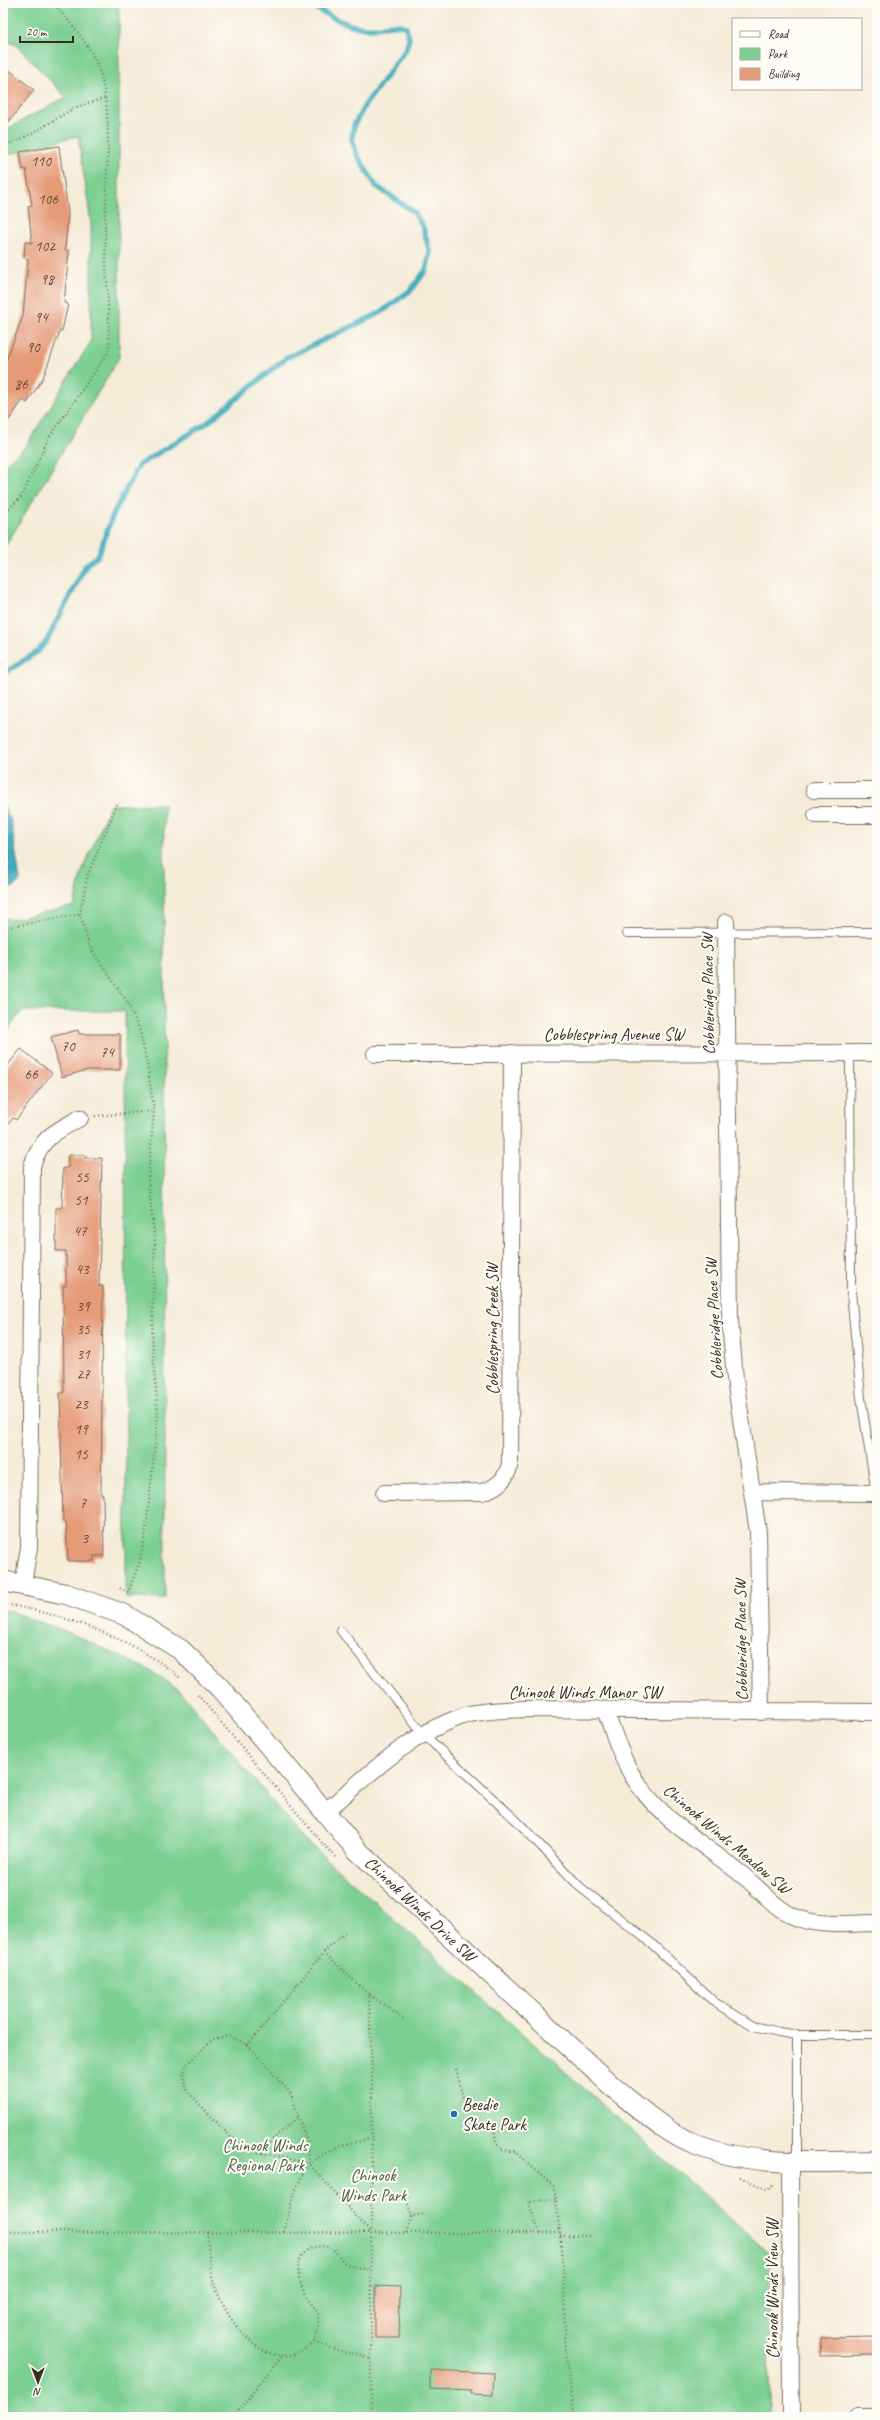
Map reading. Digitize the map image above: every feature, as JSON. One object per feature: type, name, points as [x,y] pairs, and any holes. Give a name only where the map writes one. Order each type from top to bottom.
[{"type":"street","points":[[814,790],[877,790]]},
{"type":"street","points":[[816,815],[877,815]]},
{"type":"street","name":"Cobbleridge Place SW","points":[[726,927],[730,1320],[736,1379],[758,1532],[761,1712]]},
{"type":"street","name":"Cobblespring Creek SW","points":[[384,1493],[482,1492],[492,1489],[508,1475],[510,1462],[512,1053]]},
{"type":"street","name":"Cobblespring Avenue SW","points":[[375,1054],[877,1053]]},
{"type":"street","points":[[23,1584],[29,1547],[32,1166],[37,1150],[51,1134],[80,1118]]},
{"type":"street","points":[[753,1492],[876,1493]]},
{"type":"street","name":"Chinook Winds Drive SW","points":[[3,1581],[66,1594],[125,1615],[181,1650],[220,1688],[324,1813],[357,1850],[614,2088],[649,2116],[699,2146],[751,2158],[793,2162],[877,2161]]},
{"type":"street","name":"Chinook Winds Manor SW","points":[[324,1813],[386,1759],[423,1734],[468,1715],[524,1709],[877,1712]]},
{"type":"street","name":"Chinook Winds Meadow SW","points":[[605,1710],[631,1774],[650,1800],[670,1820],[746,1878],[782,1910],[801,1919],[823,1923],[877,1922]]},
{"type":"street","name":"Chinook Winds View SW","points":[[791,2417],[793,2162]]},
{"type":"street","points":[[858,2417],[877,2417]]},
{"type":"lane","points":[[627,933],[726,927],[877,932]]},
{"type":"lane","points":[[850,1053],[851,1292],[861,1398],[876,1493]]},
{"type":"lane","points":[[342,1631],[423,1734],[517,1821],[580,1887],[651,1942],[714,2002],[753,2026],[797,2035],[877,2035]]},
{"type":"lane","points":[[793,2162],[797,2035]]},
{"type":"path","points":[[3,514],[22,496],[48,439],[107,354],[109,345],[105,275],[108,182],[105,98],[101,75],[91,50],[77,30],[53,3]]},
{"type":"path","points":[[3,147],[33,133],[74,108],[105,98]]},
{"type":"path","points":[[117,804],[87,877],[80,914],[89,946],[128,1003],[140,1031],[147,1063],[154,1111],[148,1179],[155,1244],[152,1339],[158,1417],[156,1458],[140,1561],[128,1592],[119,1588]]},
{"type":"path","points":[[3,928],[26,926],[80,914]]},
{"type":"path","points":[[80,1118],[154,1111]]},
{"type":"path","points":[[248,2045],[324,1952],[345,1934]]},
{"type":"path","points":[[324,1952],[369,1994],[405,2020]]},
{"type":"path","points":[[369,1994],[372,2068],[371,2417]]},
{"type":"path","points":[[309,2164],[308,2144],[297,2118],[291,2094],[248,2045],[229,2036],[213,2039],[187,2064],[183,2076],[187,2091],[231,2137],[258,2152],[309,2164],[371,2233]]},
{"type":"path","points":[[456,2069],[460,2077],[466,2110]]},
{"type":"path","points":[[258,2152],[297,2118]]},
{"type":"path","points":[[494,2128],[496,2141],[502,2150],[514,2151],[535,2168],[553,2186],[560,2235],[566,2357],[575,2417]]},
{"type":"path","points":[[284,2232],[291,2200],[300,2176],[309,2164],[340,2146],[371,2139]]},
{"type":"path","points":[[540,2233],[528,2202],[556,2199]]},
{"type":"path","points":[[406,2233],[412,2216],[408,2204]]},
{"type":"path","points":[[412,2216],[426,2214]]},
{"type":"path","points":[[3,2232],[540,2233],[592,2236]]},
{"type":"path","points":[[207,2232],[214,2282],[230,2316],[246,2338],[266,2351],[282,2356],[298,2354],[314,2342],[318,2332],[317,2313],[310,2300],[304,2294],[297,2270],[299,2261],[303,2254],[319,2246],[328,2247],[337,2252],[347,2264],[371,2270]]},
{"type":"path","points":[[314,2342],[343,2352],[371,2358]]},
{"type":"path","points":[[233,2417],[282,2356]]},
{"type":"green space","points":[[3,3],[111,3],[119,8],[119,358],[3,550],[3,466],[26,446],[91,341],[91,224],[78,136],[6,155],[3,131],[66,97],[16,45],[3,40]]},
{"type":"green space","points":[[164,804],[165,1599],[126,1598],[125,1011],[22,1011],[3,1037],[3,917],[11,920],[74,906],[81,874],[110,805]]},
{"type":"green space","name":"Chinook Winds Regional Park","points":[[3,1609],[65,1631],[148,1669],[181,1692],[304,1839],[544,2053],[555,2059],[560,2067],[770,2254],[769,2417],[3,2417]]},
{"type":"water","points":[[3,804],[11,821],[20,880],[14,887],[3,890]]},
{"type":"building","points":[[3,65],[34,90],[3,129]]},
{"type":"building","points":[[59,146],[68,213],[65,250],[69,251],[64,303],[68,304],[62,331],[60,331],[43,378],[27,403],[23,400],[3,428],[3,368],[23,316],[28,259],[24,258],[25,242],[32,243],[28,206],[32,205],[26,169],[23,170],[20,152]]},
{"type":"building","points":[[78,1030],[79,1034],[120,1034],[120,1070],[87,1070],[62,1077],[51,1037]]},
{"type":"building","points":[[21,1049],[52,1073],[16,1120],[13,1118],[3,1130],[3,1071]]},
{"type":"building","points":[[68,1155],[85,1155],[85,1158],[102,1158],[99,1286],[103,1286],[101,1495],[103,1495],[104,1556],[94,1556],[94,1561],[68,1561],[66,1522],[63,1522],[60,1393],[64,1393],[63,1286],[66,1286],[66,1251],[56,1251],[56,1208],[62,1208],[63,1168],[68,1168]]},
{"type":"building","points":[[375,2286],[400,2287],[399,2338],[375,2338]]},
{"type":"building","points":[[877,2337],[877,2355],[820,2356],[821,2338]]},
{"type":"building","points":[[430,2370],[494,2373],[493,2395],[471,2394],[471,2391],[430,2389]]},
{"type":"waterway","points":[[3,674],[37,652],[46,642],[86,565],[98,556],[114,512],[139,465],[207,423],[286,358],[380,313],[411,290],[426,270],[430,253],[423,227],[414,212],[376,186],[357,155],[352,139],[354,125],[365,105],[406,49],[409,39],[406,27],[402,25],[372,28],[359,27],[343,22],[306,3]]},
{"type":"place","name":"Beedie Skate Park","points":[[454,2114]]},
{"type":"park label","name":"Chinook Winds Park","points":[[373,2185]]}]
